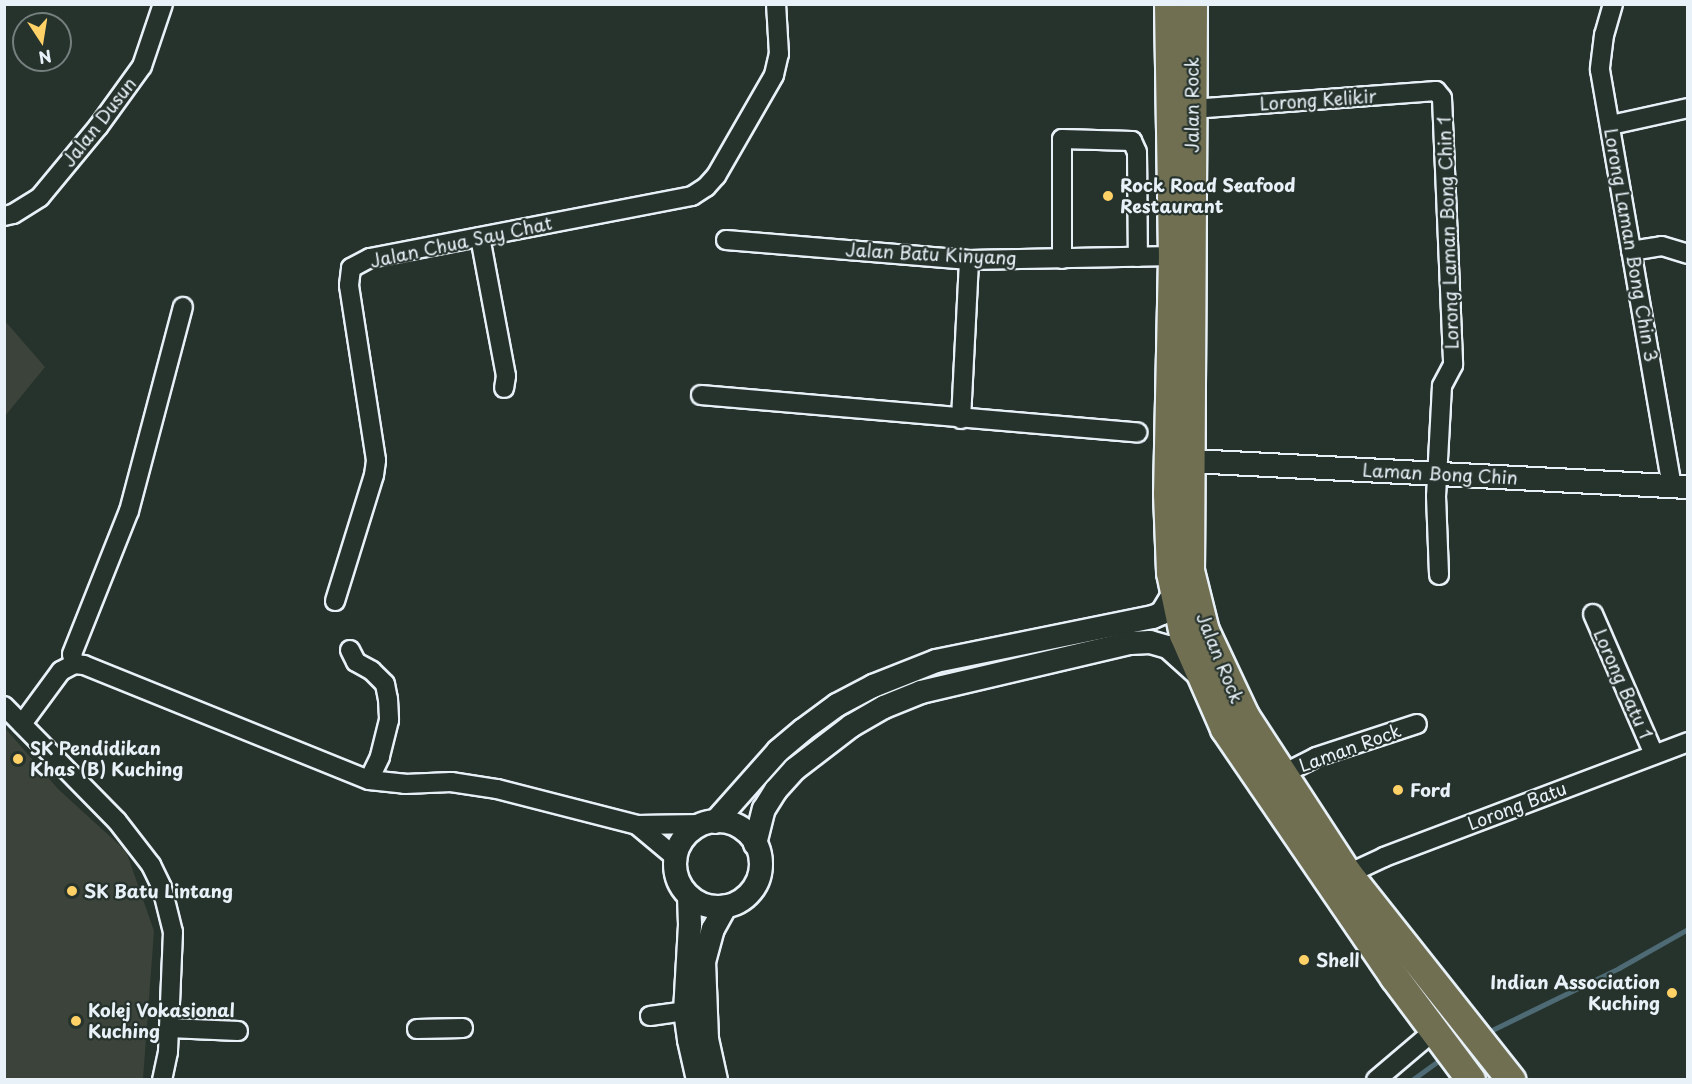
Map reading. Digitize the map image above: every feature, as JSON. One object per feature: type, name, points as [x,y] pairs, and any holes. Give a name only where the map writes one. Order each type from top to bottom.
[{"type":"main road","name":"Jalan Rock","points":[[1169,4],[1173,256],[1168,494],[1171,573],[1185,635],[1225,729],[1395,978],[1468,1076]]},
{"type":"main road","name":"Jalan Rock","points":[[1192,4],[1190,570],[1205,631],[1245,716],[1348,874],[1469,1024],[1511,1080]]},
{"type":"street","name":"Jalan Dusun","points":[[4,216],[23,209],[40,197],[98,127],[142,66],[163,4]]},
{"type":"street","name":"Jalan Chua Say Chat","points":[[335,601],[374,476],[376,460],[349,285],[351,268],[370,258],[692,196],[706,187],[739,139],[774,75],[779,54],[776,4]]},
{"type":"street","name":"Lorong Laman Bong Chin 3","points":[[1613,4],[1604,35],[1600,70],[1632,251],[1680,486]]},
{"type":"street","name":"Lorong Kelikir","points":[[1192,110],[1436,92],[1442,98]]},
{"type":"street","name":"Lorong Laman Bong Chin 1","points":[[1438,574],[1437,474],[1442,386],[1454,365],[1442,98]]},
{"type":"street","points":[[1611,126],[1688,108]]},
{"type":"street","points":[[1062,258],[1062,139],[1132,141],[1137,152],[1138,257]]},
{"type":"street","points":[[480,237],[506,376],[504,388]]},
{"type":"street","name":"Jalan Batu Kinyang","points":[[726,240],[969,260],[1173,256]]},
{"type":"street","points":[[1632,251],[1662,246],[1688,254]]},
{"type":"street","points":[[961,419],[969,260]]},
{"type":"street","points":[[74,664],[72,654],[129,511],[183,307]]},
{"type":"street","points":[[701,395],[961,419],[1137,432]]},
{"type":"street","name":"Laman Bong Chin","points":[[1192,460],[1680,486]]},
{"type":"street","points":[[22,724],[61,671],[74,664],[369,780],[405,784],[451,782],[497,789],[637,825],[708,823],[736,825],[749,834],[761,861],[759,877],[752,890],[741,900],[726,906],[706,905],[689,896],[680,885],[675,871],[675,857],[680,843],[689,832],[708,823],[778,751],[837,705],[873,686],[936,661],[1153,617],[1162,613],[1175,591]]},
{"type":"street","name":"Lorong Batu 1","points":[[1593,614],[1654,754]]},
{"type":"street","points":[[755,844],[764,809],[776,790],[795,769],[850,726],[884,707],[921,692],[1130,643],[1150,642],[1168,647],[1201,677]]},
{"type":"street","points":[[350,650],[356,662],[372,671],[385,684],[388,699],[389,720],[380,757],[369,780]]},
{"type":"street","points":[[4,706],[117,821],[151,865],[162,888],[173,932],[168,1052],[162,1080]]},
{"type":"street","name":"Laman Rock","points":[[1283,774],[1316,757],[1417,724]]},
{"type":"street","name":"Lorong Batu","points":[[1348,874],[1384,856],[1688,742]]},
{"type":"street","points":[[637,825],[675,857]]},
{"type":"street","points":[[689,896],[690,925],[685,1011],[688,1040],[698,1080]]},
{"type":"street","points":[[716,1080],[707,1039],[704,962],[713,929],[726,906]]},
{"type":"street","points":[[650,1016],[685,1011]]},
{"type":"street","points":[[169,1028],[238,1031]]},
{"type":"street","points":[[417,1029],[463,1028]]},
{"type":"street","points":[[1376,1080],[1439,1035]]},
{"type":"street","points":[[168,1052],[172,1080]]},
{"type":"shaded area","points":[[5,321],[45,367],[4,416]]},
{"type":"shaded area","points":[[5,728],[58,789],[126,851],[154,931],[143,1079],[5,1079]]},
{"type":"waterway","points":[[1486,1033],[1619,968],[1688,929]]},
{"type":"waterway","points":[[1412,1080],[1442,1058]]},
{"type":"place","name":"Rock Road Seafood Restaurant","points":[[1108,196]]},
{"type":"place","name":"SK Pendidikan Khas (B) Kuching","points":[[18,759]]},
{"type":"place","name":"Ford","points":[[1398,790]]},
{"type":"place","name":"SK Batu Lintang","points":[[72,891]]},
{"type":"place","name":"Shell","points":[[1304,960]]},
{"type":"place","name":"Indian Association Kuching","points":[[1672,993]]},
{"type":"place","name":"Kolej Vokasional Kuching","points":[[76,1021]]}]
